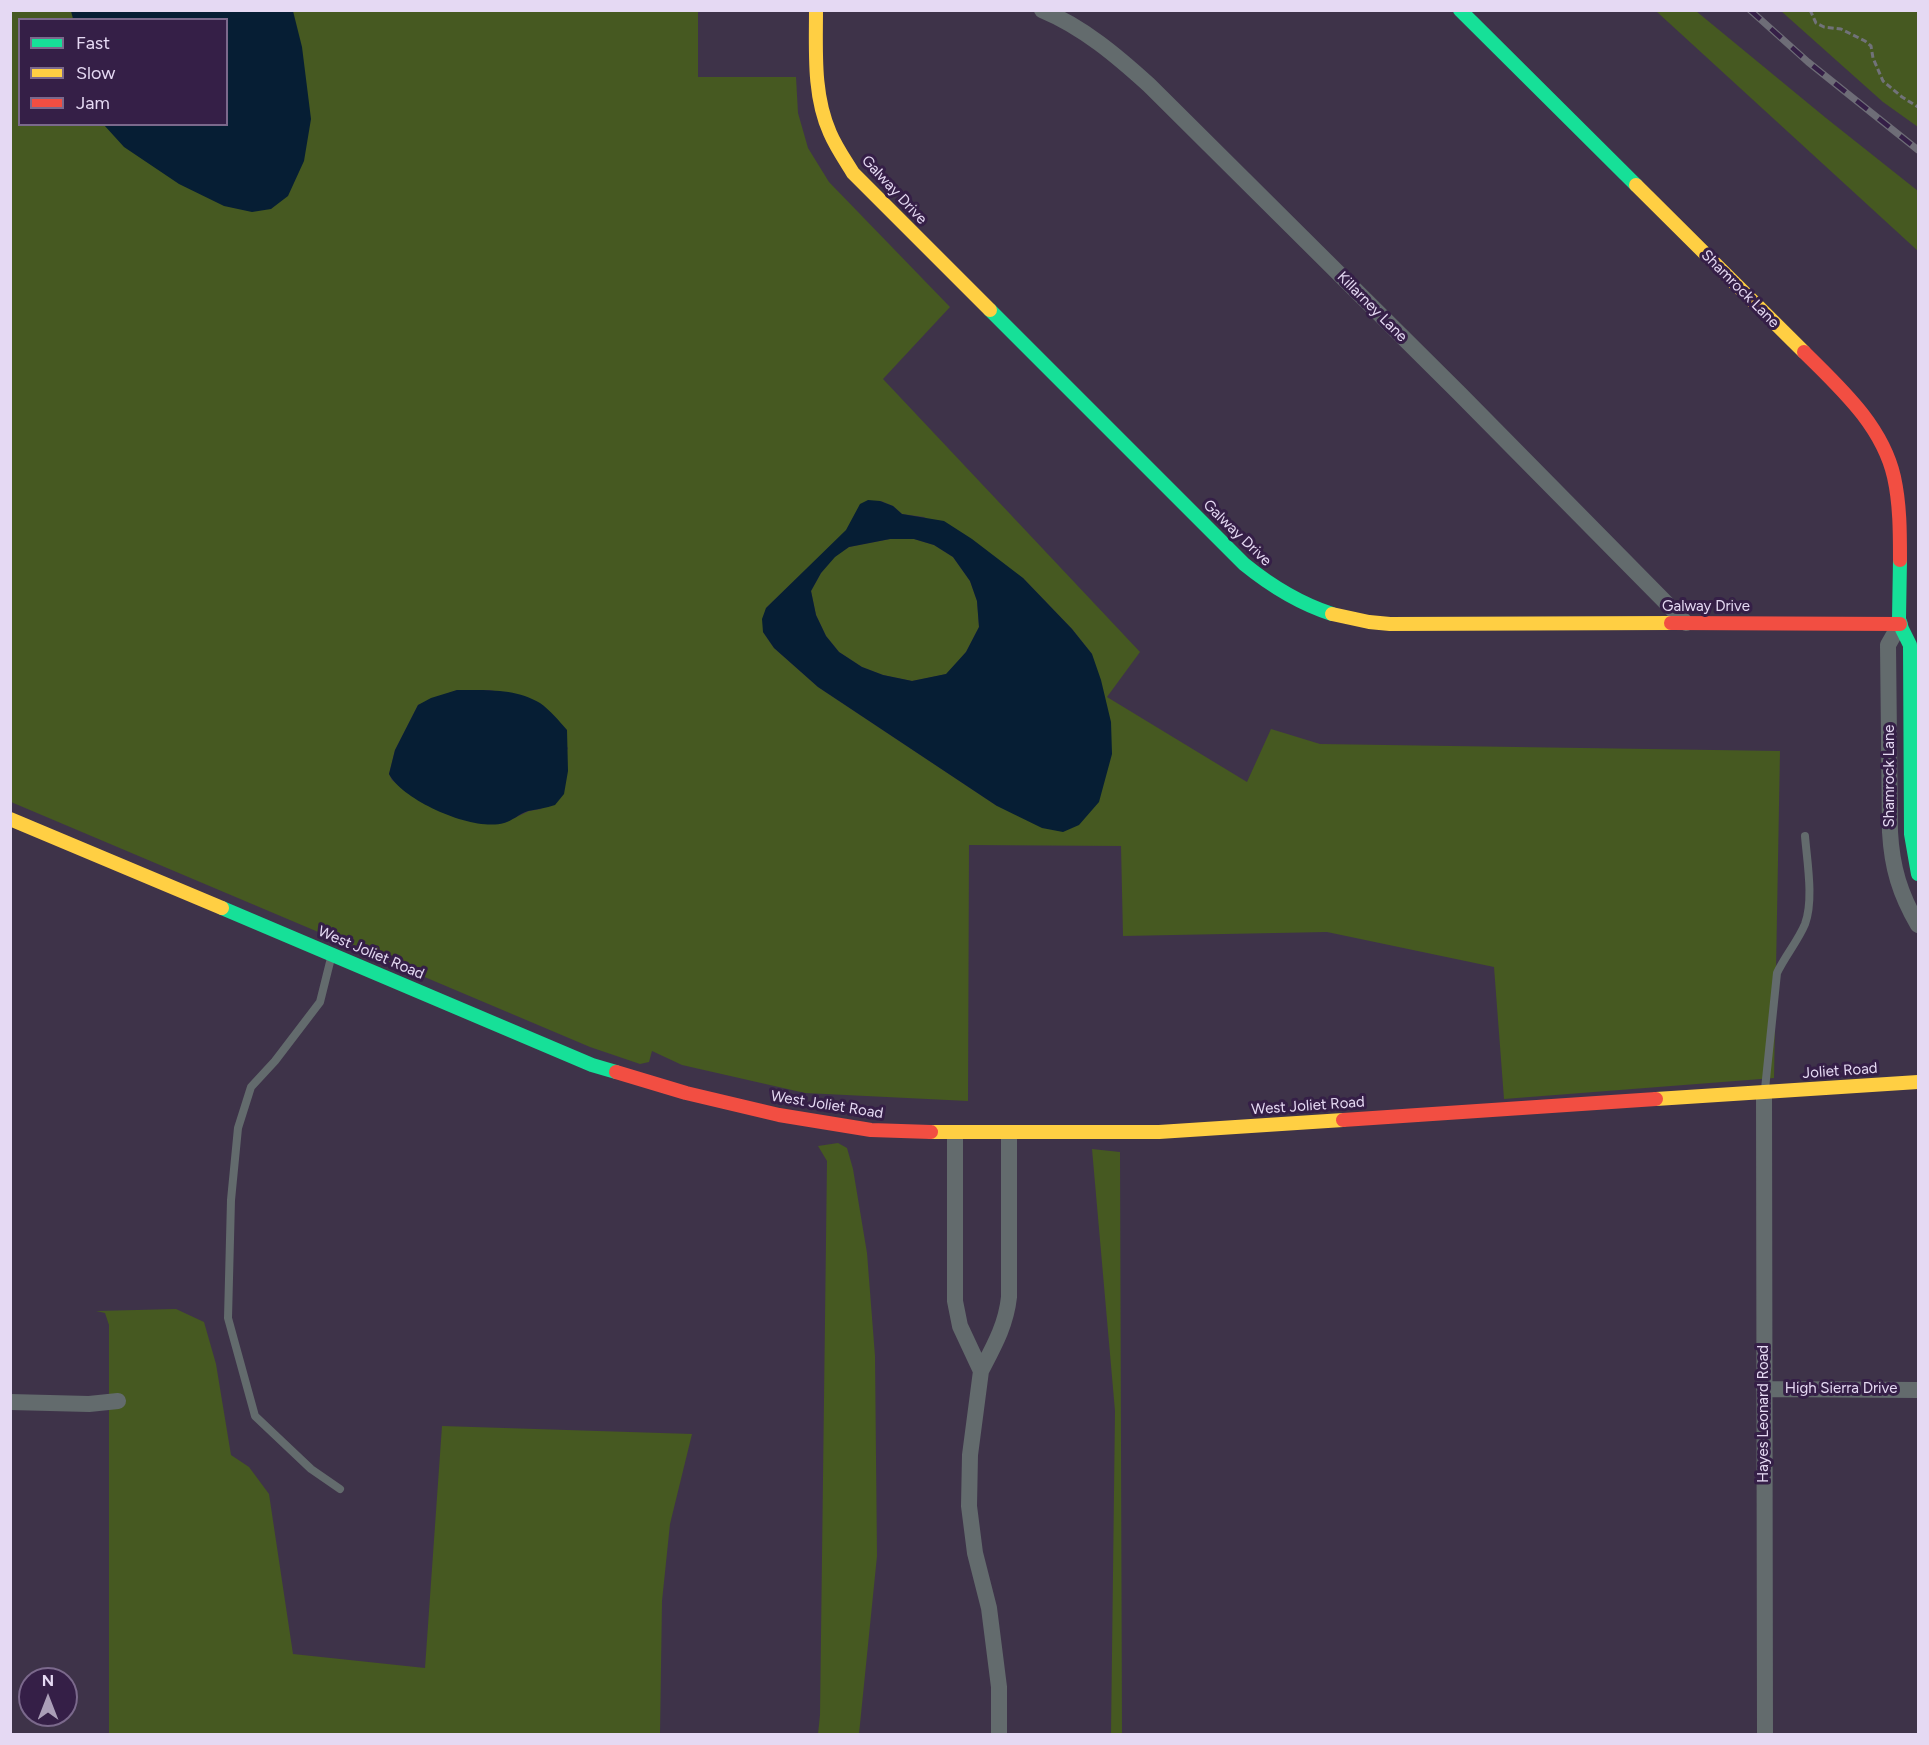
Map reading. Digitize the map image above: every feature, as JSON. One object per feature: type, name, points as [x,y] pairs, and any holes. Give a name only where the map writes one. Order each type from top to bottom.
[{"type":"street","name":"Galway Drive","points":[[816,10],[819,103],[835,146],[853,173],[1244,564],[1271,587],[1301,603],[1334,615],[1371,623],[1900,624]]},
{"type":"street","name":"Killarney Lane","points":[[1042,10],[1090,36],[1111,51],[1142,79],[1451,385],[1686,623]]},
{"type":"street","name":"Shamrock Lane","points":[[1460,10],[1845,393],[1871,424],[1889,457],[1898,495],[1900,624],[1910,645],[1911,834],[1918,874]]},
{"type":"street","name":"Shamrock Lane","points":[[1900,624],[1888,645],[1891,858],[1898,884],[1918,925]]},
{"type":"street","name":"West Joliet Road","points":[[10,819],[592,1065],[686,1093],[779,1115],[871,1130],[955,1133],[1171,1131],[1764,1093]]},
{"type":"street","name":"Joliet Road","points":[[1764,1093],[1918,1082]]},
{"type":"street","name":"Hayes Leonard Road","points":[[1764,1093],[1765,1734]]},
{"type":"street","points":[[955,1133],[955,1301],[960,1326],[981,1371]]},
{"type":"street","points":[[999,1734],[998,1676],[989,1608],[975,1553],[969,1506],[970,1455],[981,1371],[997,1342],[1007,1315],[1009,1297],[1009,1133]]},
{"type":"street","name":"High Sierra Drive","points":[[1764,1389],[1918,1390]]},
{"type":"street","points":[[10,1402],[89,1404],[118,1401]]},
{"type":"lane","points":[[1890,730],[1911,730]]},
{"type":"lane","points":[[1764,1093],[1777,973],[1804,925],[1808,910],[1805,836]]},
{"type":"lane","points":[[332,955],[320,1002],[275,1061],[251,1087],[238,1128],[231,1200],[228,1318],[255,1416],[311,1469],[340,1489]]},
{"type":"path","points":[[1810,10],[1816,23],[1841,30],[1865,41],[1870,46],[1883,81],[1918,107]]},
{"type":"green space","points":[[11,11],[698,11],[698,77],[796,77],[798,113],[808,148],[829,182],[950,307],[883,379],[1140,652],[1107,697],[1247,782],[1271,729],[1320,744],[1780,751],[1774,1078],[1504,1099],[1494,967],[1327,932],[1123,936],[1121,846],[969,845],[968,1101],[805,1093],[682,1065],[652,1051],[649,1062],[640,1064],[590,1047],[11,802]],"holes":[[[881,501],[893,506],[902,514],[924,517],[1023,578],[1072,629],[1092,654],[997,806],[818,687],[774,648],[763,632],[766,608],[847,530],[860,505]],[[457,690],[489,690],[518,695],[568,748],[541,809],[529,811],[504,823],[405,791],[392,780],[389,774],[395,750],[418,705]]]},
{"type":"green space","points":[[1656,11],[1696,11],[1918,191],[1918,251]]},
{"type":"green space","points":[[1781,11],[1918,11],[1918,127],[1883,102]]},
{"type":"green space","points":[[890,539],[914,539],[934,545],[953,557],[970,581],[977,601],[979,627],[966,652],[947,674],[912,681],[883,675],[862,667],[839,652],[826,636],[816,615],[811,591],[821,573],[835,556],[849,547]]},
{"type":"green space","points":[[838,1143],[847,1148],[853,1169],[867,1253],[875,1356],[877,1556],[859,1734],[818,1734],[827,1161],[818,1146]]},
{"type":"green space","points":[[1092,1149],[1120,1152],[1122,1734],[1111,1734],[1115,1411]]},
{"type":"green space","points":[[176,1309],[204,1322],[216,1364],[231,1455],[249,1467],[269,1494],[293,1654],[425,1668],[442,1426],[692,1434],[670,1524],[662,1601],[660,1734],[109,1734],[109,1325],[105,1313],[96,1311]]},
{"type":"water","points":[[71,11],[293,11],[302,47],[311,119],[304,161],[288,196],[271,209],[252,212],[224,206],[179,184],[124,147],[105,126],[228,126],[228,18],[73,18]]},
{"type":"water","points":[[868,500],[880,501],[893,506],[902,514],[944,521],[972,539],[1023,578],[1072,629],[1092,654],[1111,722],[1112,754],[1099,802],[1079,825],[1063,832],[1042,828],[997,806],[818,687],[774,648],[763,632],[762,619],[766,608],[846,530],[860,504]],"holes":[[[890,539],[914,539],[934,545],[953,557],[970,581],[977,601],[979,627],[966,652],[946,674],[912,681],[883,675],[862,667],[839,652],[826,636],[816,615],[811,591],[821,573],[835,557],[849,547]]]},
{"type":"water","points":[[457,690],[510,692],[531,698],[547,709],[567,730],[568,771],[564,794],[555,805],[528,811],[504,823],[491,825],[475,823],[458,819],[424,804],[397,784],[389,774],[395,750],[418,705],[431,698]]},
{"type":"railway","points":[[1750,10],[1808,62],[1918,150]]},
{"type":"traffic: fast","points":[[1460,10],[1636,185]]},
{"type":"traffic: fast","points":[[990,310],[1244,564],[1285,593],[1332,614]]},
{"type":"traffic: fast","points":[[1900,560],[1899,619],[1910,645],[1911,834],[1918,874]]},
{"type":"traffic: fast","points":[[222,908],[592,1065],[616,1072]]},
{"type":"traffic: slow","points":[[816,10],[818,88],[825,118],[838,148],[853,173],[990,310]]},
{"type":"traffic: slow","points":[[1636,185],[1804,352]]},
{"type":"traffic: slow","points":[[1332,614],[1390,624],[1671,623]]},
{"type":"traffic: slow","points":[[10,819],[222,908]]},
{"type":"traffic: slow","points":[[1656,1099],[1918,1082]]},
{"type":"traffic: slow","points":[[931,1132],[1159,1132],[1343,1120]]},
{"type":"traffic: jam","points":[[1804,352],[1858,408],[1870,424],[1888,458],[1897,497],[1900,560]]},
{"type":"traffic: jam","points":[[1671,623],[1900,624]]},
{"type":"traffic: jam","points":[[616,1072],[686,1093],[779,1115],[871,1130],[931,1132]]},
{"type":"traffic: jam","points":[[1343,1120],[1656,1099]]}]
